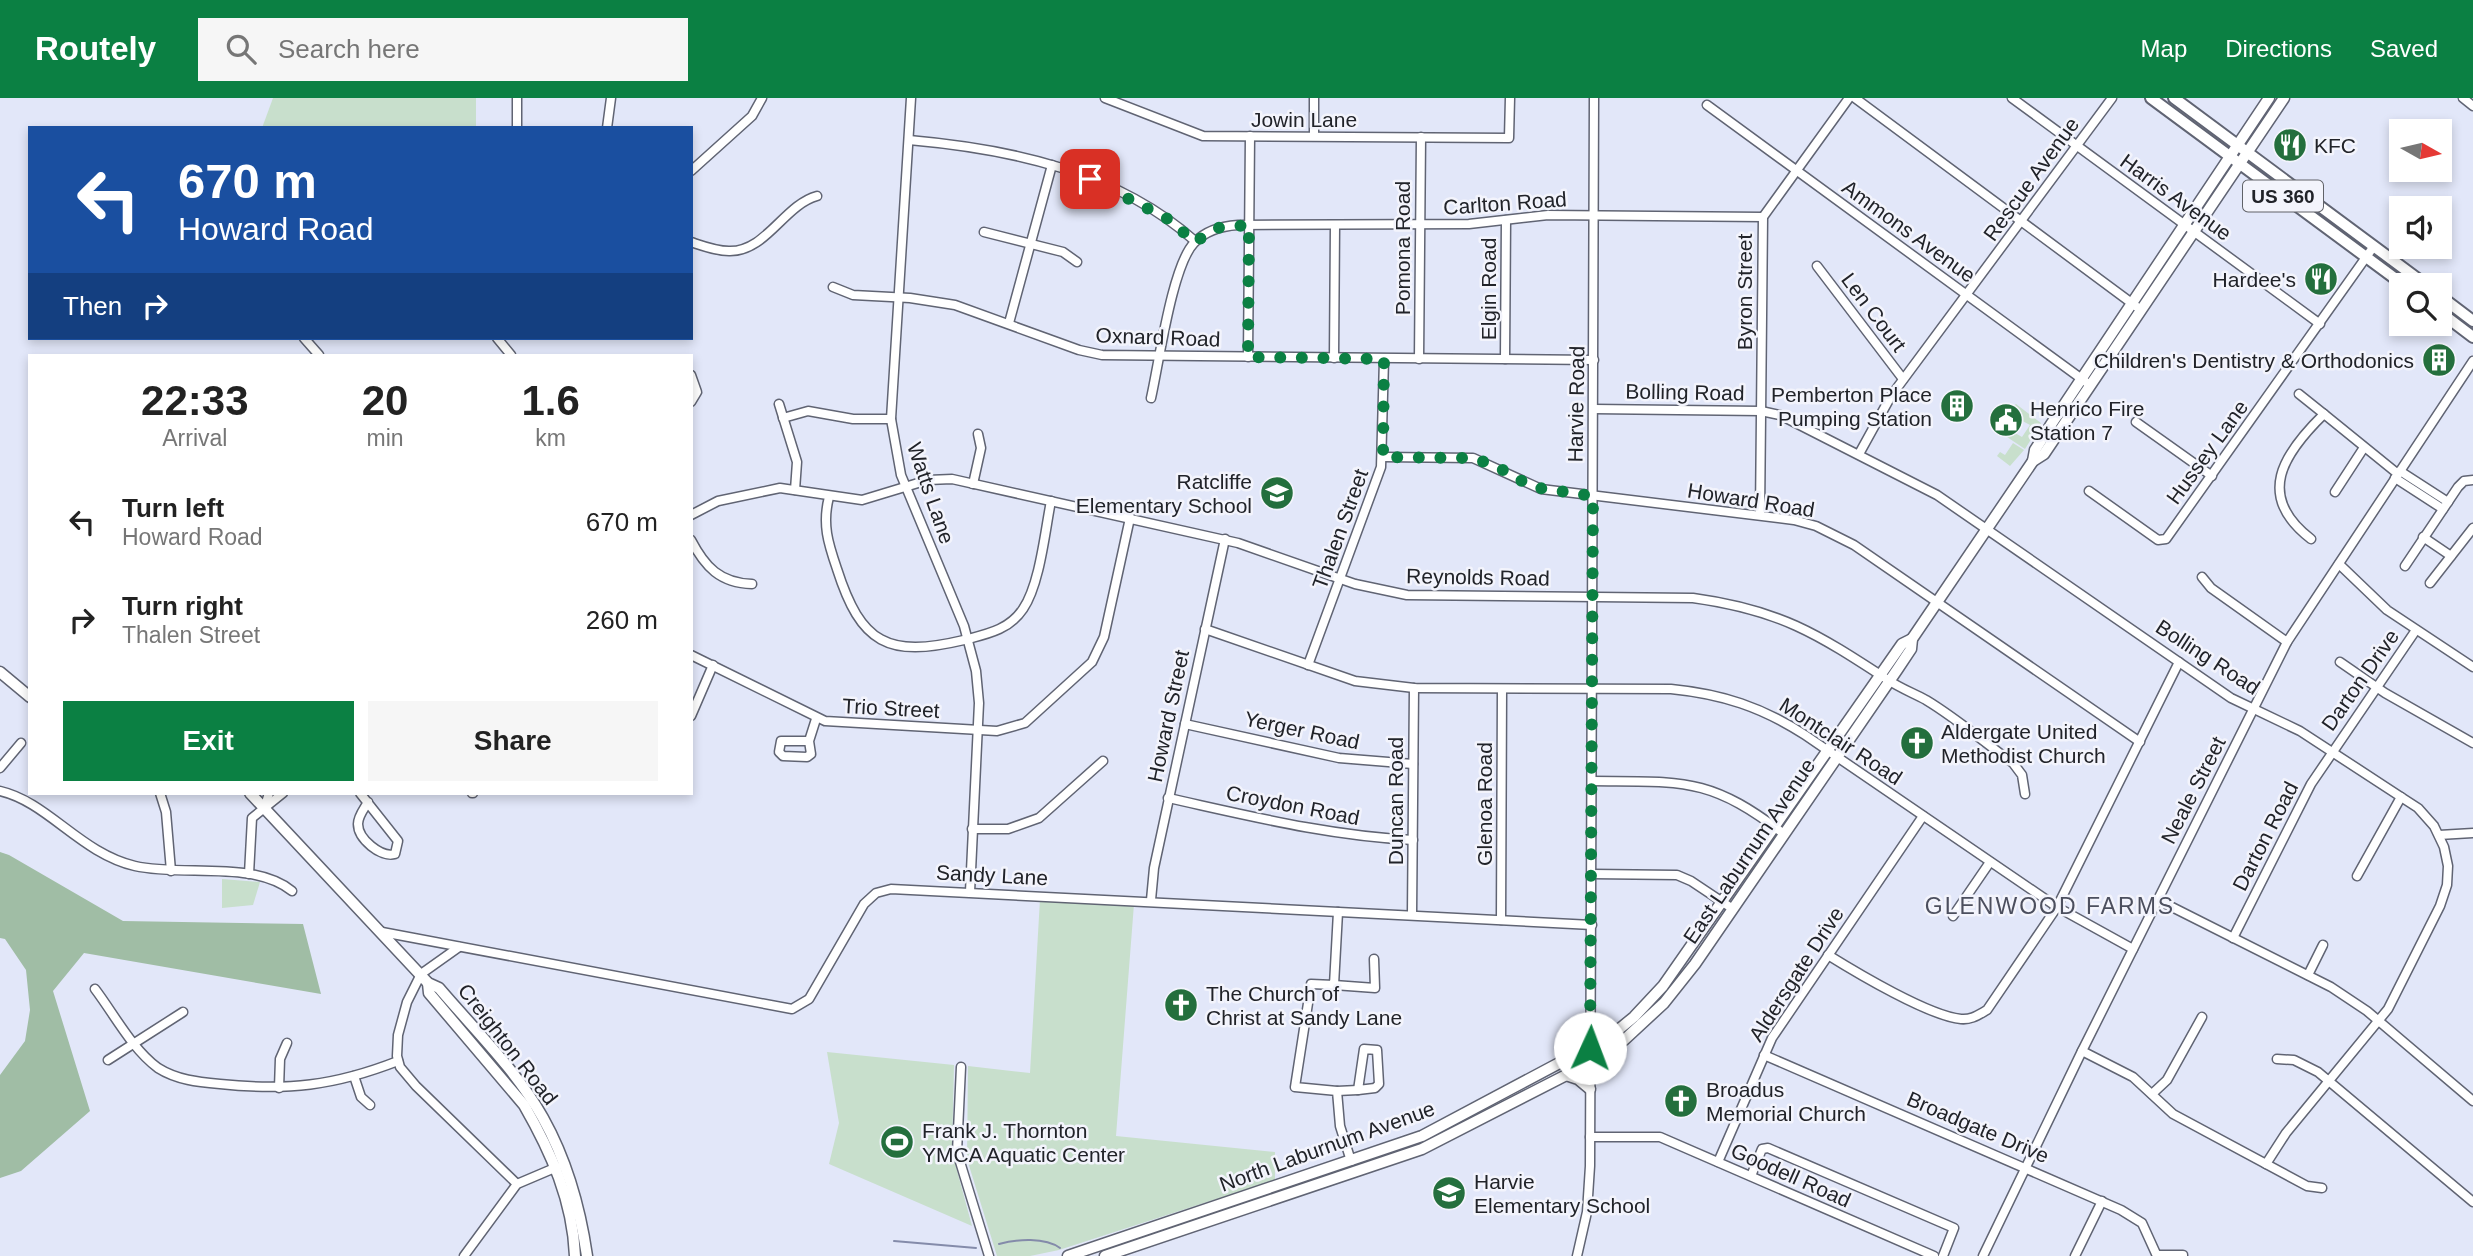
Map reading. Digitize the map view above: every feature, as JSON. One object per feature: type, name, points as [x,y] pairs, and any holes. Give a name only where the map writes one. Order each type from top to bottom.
[{"type":"highway","name":"US 360","points":[[2151,98],[2389,274]]},
{"type":"highway","name":"US 360","points":[[2174,98],[2410,273]]},
{"type":"highway","points":[[2452,305],[2473,321]]},
{"type":"highway","points":[[2452,321],[2473,337]]},
{"type":"main road","points":[[2235,160],[2269,98]]},
{"type":"main road","points":[[2242,149],[2284,98]]},
{"type":"main road","name":"East Laburnum Avenue","points":[[2086,382],[2141,310],[2220,191],[2235,160]]},
{"type":"main road","name":"East Laburnum Avenue","points":[[1884,678],[1911,649],[1912,639],[2033,461],[2044,454],[2131,303],[2184,225],[2235,160]]},
{"type":"main road","name":"East Laburnum Avenue","points":[[1590,1062],[1624,1040],[1664,1003],[1784,834],[1832,754],[1884,678],[1902,644],[1912,639]]},
{"type":"main road","points":[[0,672],[28,695]]},
{"type":"main road","name":"East Laburnum Avenue","points":[[1590,1048],[1634,1017],[1654,996],[1775,827],[1832,754]]},
{"type":"main road","name":"Creighton Road","points":[[252,795],[421,974],[428,982],[429,993],[524,1105],[560,1166],[587,1256]]},
{"type":"main road","name":"North Laburnum Avenue","points":[[1068,1256],[1351,1161],[1438,1128],[1590,1048]]},
{"type":"main road","name":"North Laburnum Avenue","points":[[1105,1256],[1412,1153],[1590,1062]]},
{"type":"main road","points":[[1566,1075],[1578,1079],[1590,1089]]},
{"type":"main road","name":"Creighton Road","points":[[560,1166],[572,1223],[575,1256]]},
{"type":"street","points":[[517,98],[517,126]]},
{"type":"street","points":[[607,126],[611,98]]},
{"type":"street","points":[[693,169],[752,116],[762,98]]},
{"type":"street","name":"Watts Lane","points":[[911,98],[891,419],[897,459],[905,487],[969,639],[978,681],[970,892]]},
{"type":"street","name":"Jowin Lane","points":[[1105,98],[1197,135],[1509,138],[1510,98]]},
{"type":"street","points":[[1314,98],[1314,136]]},
{"type":"street","name":"Harvie Road","points":[[1577,1256],[1587,1212],[1590,1137],[1594,98]]},
{"type":"street","name":"Byron Street","points":[[1760,515],[1763,217],[1849,98]]},
{"type":"street","points":[[1856,98],[2141,310]]},
{"type":"street","name":"Harris Avenue","points":[[2012,98],[2320,324]]},
{"type":"street","name":"Rescue Avenue","points":[[1859,454],[1903,379],[2112,98]]},
{"type":"street","points":[[2463,98],[2473,106]]},
{"type":"street","name":"Ammons Avenue","points":[[1707,105],[2086,382]]},
{"type":"street","points":[[1248,357],[1250,136]]},
{"type":"street","name":"Pomona Road","points":[[1419,359],[1421,137]]},
{"type":"street","points":[[909,140],[990,148],[1052,165],[1134,199],[1168,219],[1195,242],[1180,268],[1151,398]]},
{"type":"street","points":[[1009,323],[1052,165]]},
{"type":"street","points":[[693,243],[726,251],[741,250],[755,242],[799,204],[817,196]]},
{"type":"street","name":"Carlton Road","points":[[1195,242],[1217,228],[1249,225],[1420,225],[1595,215],[1763,217]]},
{"type":"street","name":"Elgin Road","points":[[1505,359],[1506,220]]},
{"type":"street","points":[[1334,358],[1335,225]]},
{"type":"street","points":[[984,232],[1063,253],[1077,262]]},
{"type":"street","name":"Hussey Lane","points":[[2089,491],[2158,540],[2166,539],[2374,246]]},
{"type":"street","name":"Len Court","points":[[1817,266],[1903,379]]},
{"type":"street","name":"Oxnard Road","points":[[833,287],[853,295],[897,297],[955,305],[1096,355],[1594,360]]},
{"type":"street","points":[[306,340],[318,354]]},
{"type":"street","points":[[499,340],[510,354]]},
{"type":"street","name":"Thalen Street","points":[[1308,665],[1383,457],[1384,359]]},
{"type":"street","name":"Neale Street","points":[[1983,1256],[2082,1051],[2287,642],[2473,361]]},
{"type":"street","points":[[693,383],[696,397],[693,400]]},
{"type":"street","points":[[2299,394],[2363,449],[2445,505]]},
{"type":"street","points":[[779,404],[797,461],[795,490]]},
{"type":"street","name":"Bolling Road","points":[[1594,409],[1761,411],[1780,415],[1914,481],[2231,698],[2332,751],[2425,815],[2439,835],[2448,866],[2444,895],[2393,999],[2379,1020],[2286,1133],[2266,1164]]},
{"type":"street","points":[[783,418],[808,411],[852,419],[891,419]]},
{"type":"street","points":[[2311,539],[2286,516],[2282,508],[2281,479],[2289,452],[2324,414]]},
{"type":"street","points":[[2136,422],[2212,476]]},
{"type":"street","points":[[973,484],[981,448],[978,434]]},
{"type":"street","points":[[2335,492],[2363,449]]},
{"type":"street","name":"Howard Road","points":[[1383,457],[1473,458],[1496,466],[1532,487],[1760,515],[1816,526],[1854,545],[2140,742]]},
{"type":"street","name":"Reynolds Road","points":[[693,514],[718,501],[780,488],[862,500],[928,480],[952,479],[1225,539],[1339,579],[1407,595],[1693,598],[1730,603],[1777,615],[1817,634],[1884,678],[1926,701],[2013,763],[2022,775],[2025,794]]},
{"type":"street","points":[[2405,566],[2445,505],[2464,481],[2473,480]]},
{"type":"street","points":[[828,497],[824,521],[827,541],[846,598],[866,628],[886,642],[914,649],[969,639],[1005,627],[1026,604],[1051,501]]},
{"type":"street","name":"Trio Street","points":[[693,656],[817,719],[852,725],[1004,731],[1025,723],[1092,662],[1104,637],[1130,518]]},
{"type":"street","points":[[2430,583],[2473,528]]},
{"type":"street","points":[[2423,537],[2451,556]]},
{"type":"street","name":"Howard Street","points":[[1151,900],[1154,868],[1168,798],[1225,539]]},
{"type":"street","points":[[693,544],[703,562],[715,574],[737,584],[752,584]]},
{"type":"street","points":[[2339,564],[2387,610],[2473,667]]},
{"type":"street","points":[[2202,577],[2211,588],[2287,642]]},
{"type":"street","name":"Montclair Road","points":[[1205,629],[1355,681],[1414,688],[1671,690],[1708,693],[1743,702],[1775,715],[2057,907],[2133,949]]},
{"type":"street","name":"Darton Drive","points":[[2332,751],[2416,630]]},
{"type":"street","points":[[1828,955],[1870,981],[1955,1018],[1973,1018],[1987,1010],[2057,907],[2179,662]]},
{"type":"street","points":[[2340,662],[2378,688],[2473,744]]},
{"type":"street","points":[[693,711],[713,665]]},
{"type":"street","name":"Duncan Road","points":[[1412,915],[1414,688]]},
{"type":"street","name":"Glenoa Road","points":[[1501,920],[1502,689]]},
{"type":"street","points":[[808,741],[817,719]]},
{"type":"street","name":"Yerger Road","points":[[1185,723],[1339,758],[1413,764]]},
{"type":"street","points":[[0,768],[21,743]]},
{"type":"street","name":"Darton Road","points":[[2233,938],[2311,784],[2332,751]]},
{"type":"street","points":[[972,829],[1008,829],[1039,818],[1103,761]]},
{"type":"street","points":[[1592,781],[1673,782],[1703,786],[1731,797],[1784,834]]},
{"type":"street","points":[[0,790],[19,797],[107,857],[137,866],[171,871],[249,874],[272,879],[292,891]]},
{"type":"street","points":[[161,795],[166,812],[171,871]]},
{"type":"street","points":[[265,806],[268,795]]},
{"type":"street","points":[[249,874],[251,822],[256,812],[280,795]]},
{"type":"street","points":[[362,795],[368,802],[398,841],[395,854],[384,856],[378,853],[359,831],[358,820],[368,802]]},
{"type":"street","points":[[2357,876],[2401,797]]},
{"type":"street","name":"Croydon Road","points":[[1168,798],[1318,831],[1358,837],[1413,840]]},
{"type":"street","name":"Aldersgate Drive","points":[[1718,1162],[1763,1055],[1778,1028],[1923,816]]},
{"type":"street","points":[[2439,835],[2473,832]]},
{"type":"street","points":[[1953,916],[1990,862]]},
{"type":"street","points":[[1592,874],[1677,875],[1691,881],[1733,909]]},
{"type":"street","name":"Sandy Lane","points":[[382,932],[792,1009],[809,999],[855,916],[876,893],[900,888],[1592,925]]},
{"type":"street","points":[[2158,900],[2331,987],[2379,1020],[2473,1101]]},
{"type":"street","points":[[1334,985],[1338,912]]},
{"type":"street","points":[[2308,975],[2323,945]]},
{"type":"street","points":[[459,947],[421,974],[407,1002],[398,1035],[398,1061],[416,1086],[517,1184]]},
{"type":"street","points":[[1358,1090],[1363,1050],[1376,1049],[1378,1087],[1358,1090],[1337,1091],[1295,1087],[1311,984],[1375,988],[1374,959]]},
{"type":"street","points":[[95,989],[151,1062],[176,1077],[279,1088],[310,1087],[398,1061]]},
{"type":"street","points":[[108,1060],[183,1012]]},
{"type":"street","points":[[2152,1094],[2167,1080],[2202,1017]]},
{"type":"street","points":[[279,1088],[280,1059],[287,1043]]},
{"type":"street","points":[[2082,1051],[2133,1077],[2173,1114],[2307,1186],[2322,1188]]},
{"type":"street","name":"Broadgate Drive","points":[[1763,1055],[2102,1201],[2142,1223],[2157,1255]]},
{"type":"street","points":[[2277,1059],[2294,1060],[2329,1081],[2473,1202]]},
{"type":"street","points":[[961,1067],[957,1152],[989,1256]]},
{"type":"street","points":[[354,1076],[361,1097],[370,1105]]},
{"type":"street","points":[[1337,1091],[1340,1126],[1351,1161]]},
{"type":"street","name":"Goodell Road","points":[[1590,1137],[1660,1137],[1934,1256]]},
{"type":"street","points":[[1751,1176],[1762,1149],[1768,1148],[1954,1228],[1943,1256]]},
{"type":"street","points":[[464,1256],[517,1184],[560,1166]]},
{"type":"street","points":[[2075,1256],[2102,1201]]},
{"type":"street","points":[[2157,1255],[2183,1255]]},
{"type":"green space","points":[[273,98],[476,98],[476,126],[263,126]]},
{"type":"green space","points":[[2016,404],[2041,423],[2025,449],[2007,437],[2015,433],[2022,437],[2030,425],[2015,417],[2009,409]]},
{"type":"green space","points":[[2013,443],[2024,450],[2010,466],[1997,456],[2000,452],[2005,455]]},
{"type":"green space","points":[[0,852],[123,921],[303,924],[321,994],[84,953],[53,991],[90,1111],[21,1171],[0,1178],[0,1075],[25,1041],[30,1010],[26,970],[5,939],[0,938]]},
{"type":"green space","points":[[222,879],[260,882],[253,905],[222,908]]},
{"type":"green space","points":[[1040,899],[1134,904],[1116,1136],[1275,1152],[1275,1180],[1059,1250],[1030,1256],[997,1256],[967,1159],[968,1066],[1030,1073]]},
{"type":"green space","points":[[827,1052],[954,1065],[952,1152],[972,1226],[829,1164],[839,1123]]},
{"type":"waterway","points":[[999,1244],[1031,1240],[1047,1242],[1060,1248]]},
{"type":"waterway","points":[[894,1241],[976,1248]]},
{"type":"place","name":"KFC","points":[[2290,145]]},
{"type":"place","name":"Hardee's","points":[[2321,279]]},
{"type":"place","name":"Children's Dentistry & Orthodonics","points":[[2439,360]]},
{"type":"place","name":"Pemberton Place Pumping Station","points":[[1957,406]]},
{"type":"place","name":"Henrico Fire Station 7","points":[[2006,420]]},
{"type":"place","name":"Ratcliffe Elementary School","points":[[1277,493]]},
{"type":"place","name":"Aldergate United Methodist Church","points":[[1917,743]]},
{"type":"place","name":"The Church of Christ at Sandy Lane","points":[[1181,1005]]},
{"type":"place","name":"Broadus Memorial Church","points":[[1681,1101]]},
{"type":"place","name":"Frank J. Thornton YMCA Aquatic Center","points":[[897,1142]]},
{"type":"place","name":"Harvie Elementary School","points":[[1449,1193]]},
{"type":"district","name":"GLENWOOD FARMS","points":[[2050,906]]},
{"type":"route","points":[[1090,179],[1134,199],[1168,219],[1195,242],[1217,228],[1249,225],[1248,357],[1384,359],[1383,457],[1473,458],[1496,466],[1532,487],[1593,496],[1590,1048]]}]
